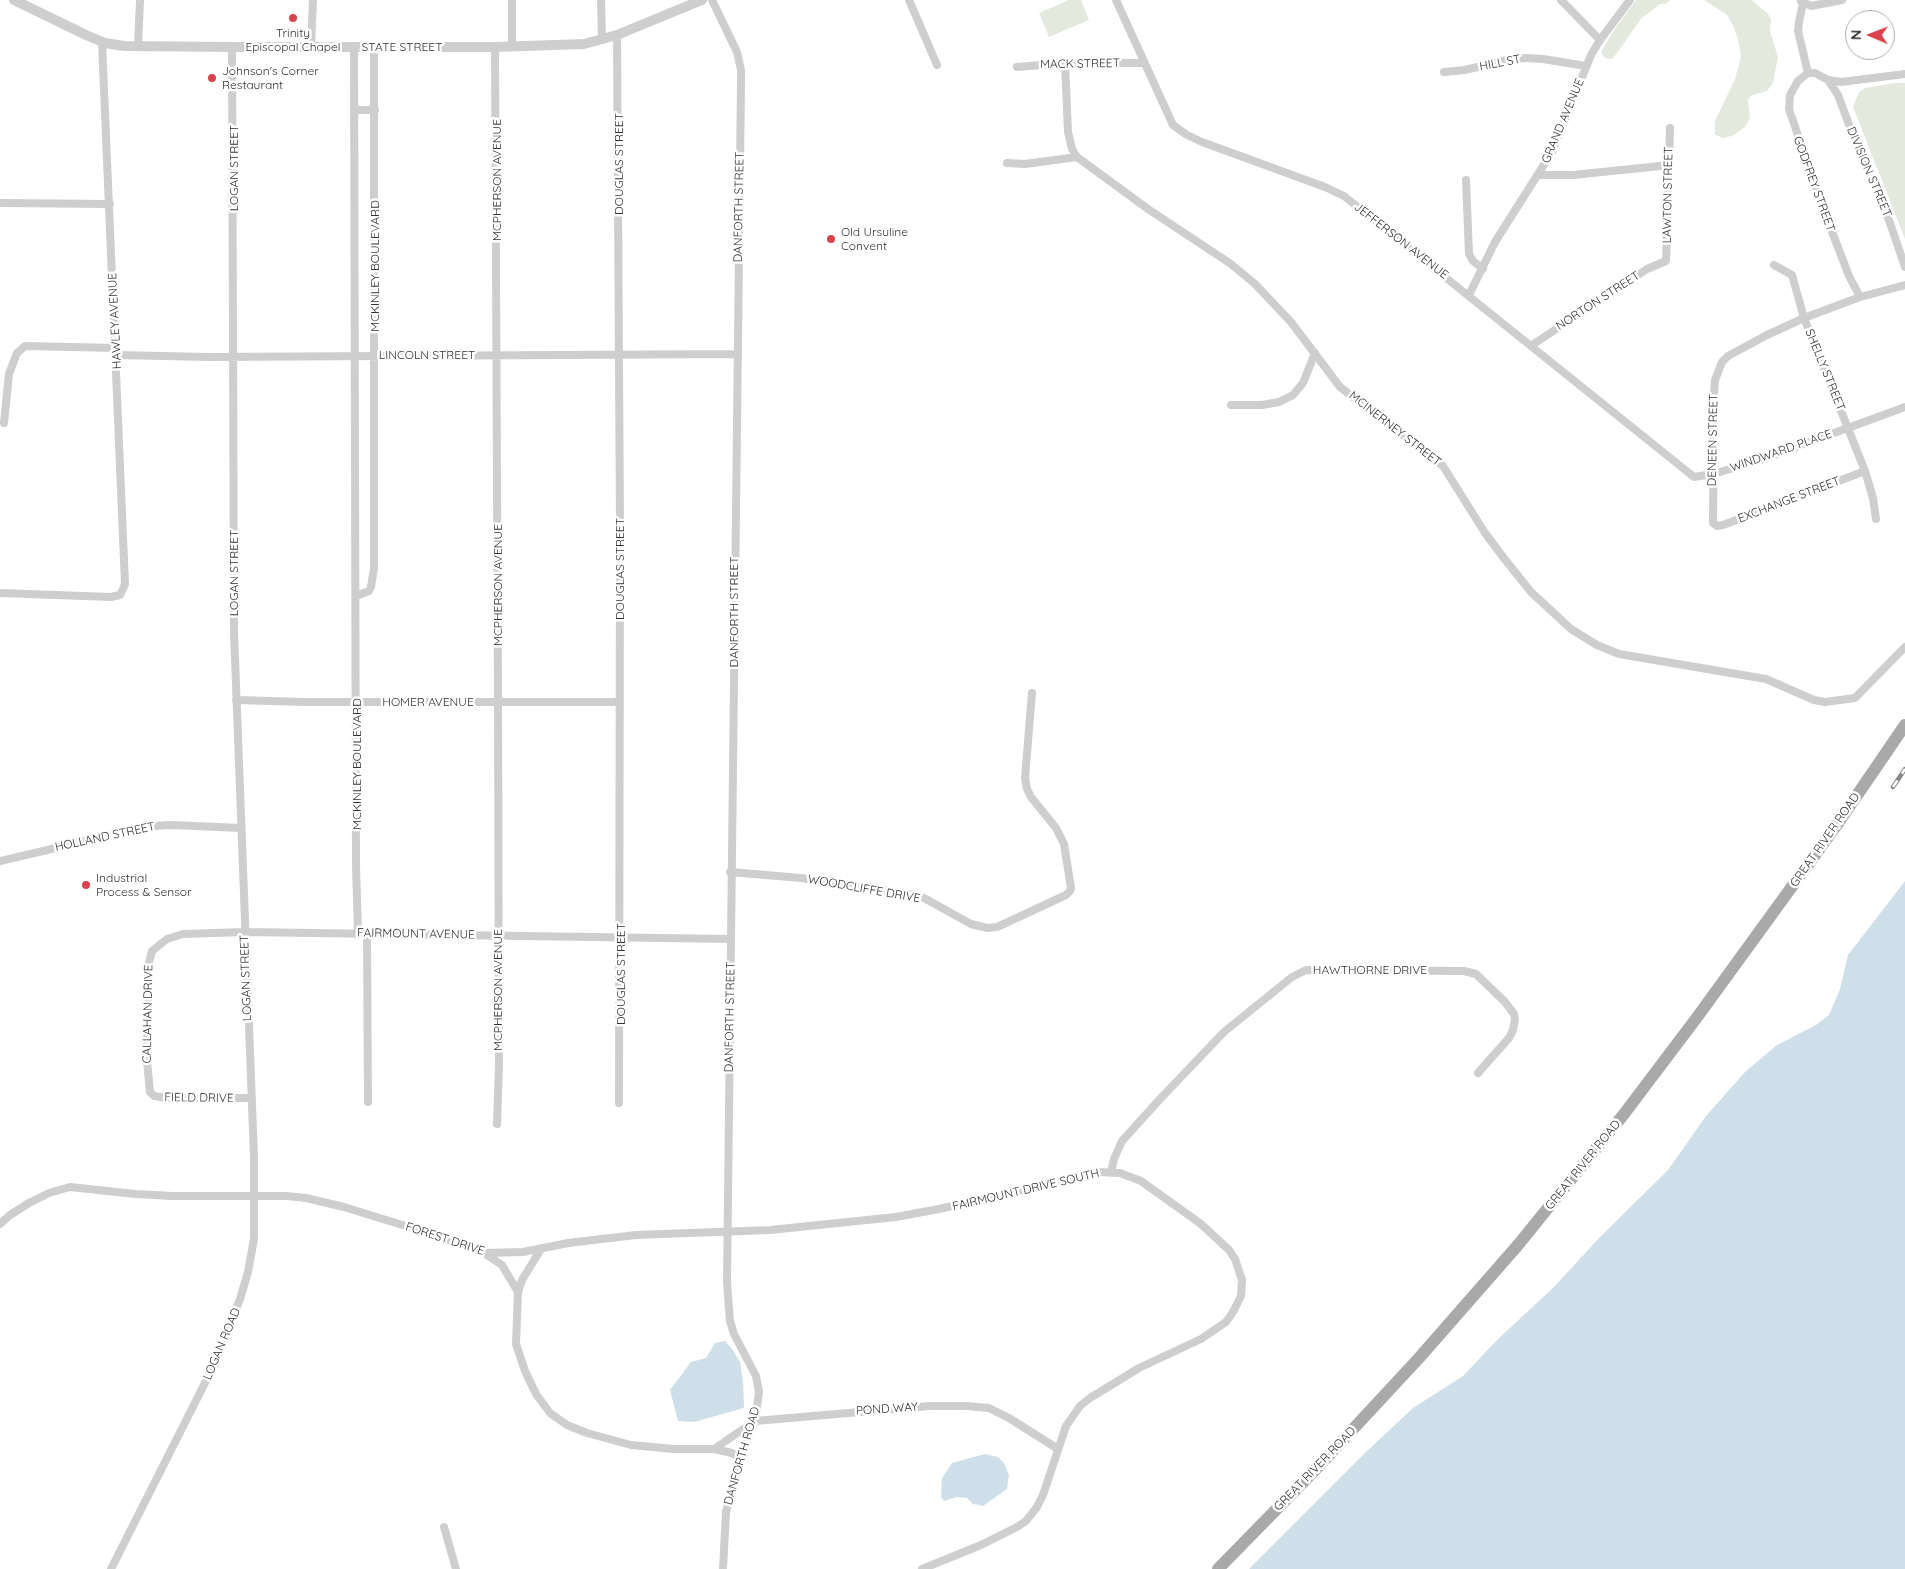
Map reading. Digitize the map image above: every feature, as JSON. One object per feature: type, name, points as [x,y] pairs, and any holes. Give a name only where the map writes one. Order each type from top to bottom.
[{"type":"main road","name":"GREAT RIVER ROAD","points":[[1218,1569],[1316,1469],[1420,1358],[1518,1245],[1624,1114],[1698,1016],[1836,826],[1905,725]]},
{"type":"street","name":"STATE STREET","points":[[14,0],[102,42],[124,46],[232,47],[512,47],[570,45],[602,40],[617,35],[702,0]]},
{"type":"street","points":[[138,46],[140,0]]},
{"type":"street","points":[[311,47],[313,0]]},
{"type":"street","points":[[512,0],[512,47]]},
{"type":"street","points":[[601,0],[602,40]]},
{"type":"street","name":"DANFORTH STREET","points":[[712,0],[733,43],[741,70],[727,1230]]},
{"type":"street","points":[[909,0],[937,65]]},
{"type":"street","name":"JEFFERSON AVENUE","points":[[1116,0],[1170,120],[1181,132],[1202,142],[1324,186],[1340,194],[1363,210],[1532,345],[1692,476],[1697,478],[1713,474]]},
{"type":"street","points":[[1561,0],[1600,40]]},
{"type":"street","name":"GRAND AVENUE","points":[[1469,295],[1509,219],[1539,175],[1558,139],[1586,66],[1600,40],[1630,0]]},
{"type":"street","points":[[1842,0],[1816,6],[1802,2],[1798,31],[1808,73],[1815,73],[1828,80],[1841,82],[1905,74]]},
{"type":"street","name":"DOUGLAS STREET","points":[[617,35],[620,1103]]},
{"type":"street","name":"HAWLEY AVENUE","points":[[0,594],[116,596],[122,592],[125,584],[102,42]]},
{"type":"street","name":"LOGAN STREET","points":[[232,47],[234,632],[251,1098]]},
{"type":"street","name":"MCKINLEY BOULEVARD","points":[[354,47],[356,865],[358,933]]},
{"type":"street","name":"MCKINLEY BOULEVARD","points":[[356,596],[369,591],[372,587],[374,568],[374,47]]},
{"type":"street","name":"MCPHERSON AVENUE","points":[[495,47],[498,702],[497,1124]]},
{"type":"street","name":"HILL ST","points":[[1444,72],[1465,70],[1506,60],[1526,58],[1586,66]]},
{"type":"street","points":[[1007,163],[1026,164],[1077,157],[1072,149],[1068,132],[1065,63]]},
{"type":"street","name":"MACK STREET","points":[[1017,67],[1065,63],[1144,63]]},
{"type":"street","name":"GODFREY STREET","points":[[1808,73],[1798,81],[1790,95],[1789,109],[1832,233],[1849,276],[1860,297]]},
{"type":"street","name":"DIVISION STREET","points":[[1828,80],[1838,95],[1890,223],[1905,267]]},
{"type":"street","points":[[355,110],[375,110]]},
{"type":"street","name":"LAWTON STREET","points":[[1666,262],[1670,128]]},
{"type":"street","name":"MCINERNEY STREET","points":[[1077,157],[1148,210],[1239,271],[1273,302],[1340,387],[1443,466],[1485,533],[1531,592],[1571,629],[1597,645],[1619,654],[1766,679],[1814,700],[1825,702],[1855,698],[1905,647]]},
{"type":"street","points":[[1539,175],[1574,175],[1670,165]]},
{"type":"street","points":[[1466,180],[1469,254],[1472,261],[1482,268]]},
{"type":"street","points":[[0,203],[110,204]]},
{"type":"street","name":"NORTON STREET","points":[[1532,345],[1646,269],[1666,262]]},
{"type":"street","name":"SHELLY STREET","points":[[1774,265],[1792,275],[1804,318],[1869,484],[1876,519]]},
{"type":"street","points":[[1804,318],[1860,297],[1905,285]]},
{"type":"street","name":"DENEEN STREET","points":[[1713,523],[1714,394],[1718,370],[1724,359],[1737,350],[1804,318]]},
{"type":"street","name":"LINCOLN STREET","points":[[4,423],[9,374],[17,353],[25,346],[233,356],[738,354]]},
{"type":"street","points":[[1231,405],[1262,405],[1279,402],[1293,395],[1303,383],[1315,353]]},
{"type":"street","name":"WINDWARD PLACE","points":[[1713,474],[1792,449],[1905,407]]},
{"type":"street","name":"EXCHANGE STREET","points":[[1713,523],[1717,526],[1724,525],[1864,471]]},
{"type":"street","name":"WOODCLIFFE DRIVE","points":[[730,872],[801,878],[909,894],[924,898],[971,924],[987,928],[997,927],[1066,895],[1071,888],[1064,844],[1056,828],[1031,797],[1025,778],[1032,692]]},
{"type":"street","name":"HOMER AVENUE","points":[[236,700],[619,702]]},
{"type":"street","name":"HOLLAND STREET","points":[[0,861],[153,826],[240,828]]},
{"type":"street","name":"FAIRMOUNT AVENUE","points":[[163,941],[183,934],[244,932],[730,939]]},
{"type":"street","points":[[367,933],[368,1102]]},
{"type":"street","name":"CALLAHAN DRIVE","points":[[150,1092],[146,1062],[148,967],[152,951],[163,941]]},
{"type":"street","name":"HAWTHORNE DRIVE","points":[[1111,1172],[1114,1159],[1122,1141],[1230,1027],[1292,977],[1306,970],[1464,971],[1476,974],[1505,1002],[1514,1014],[1515,1020],[1509,1038],[1478,1073]]},
{"type":"street","name":"FIELD DRIVE","points":[[150,1092],[157,1097],[167,1098],[251,1098]]},
{"type":"street","name":"LOGAN ROAD","points":[[111,1569],[180,1435],[229,1329],[240,1299],[253,1249],[255,1195],[251,1098]]},
{"type":"street","name":"FAIRMOUNT DRIVE SOUTH","points":[[727,1230],[770,1230],[896,1217],[1080,1176],[1111,1172],[1130,1176],[1141,1181],[1201,1224],[1220,1240],[1235,1260],[1242,1280],[1242,1290],[1233,1312],[1226,1322],[1187,1347],[1140,1368],[1090,1398],[1072,1415],[1066,1426],[1043,1495],[1037,1507],[1026,1521],[1017,1528],[981,1545],[922,1569]]},
{"type":"street","name":"FOREST DRIVE","points":[[0,1224],[29,1203],[49,1193],[70,1187],[135,1194],[286,1196],[325,1201],[438,1236],[484,1253],[541,1249],[617,1237],[727,1230]]},
{"type":"street","name":"DANFORTH ROAD","points":[[723,1569],[726,1512],[740,1458],[755,1421],[759,1392],[756,1376],[734,1334],[728,1306],[727,1230]]},
{"type":"street","points":[[541,1249],[522,1280],[518,1292],[516,1344],[525,1371],[536,1394],[550,1413],[567,1425],[587,1433],[631,1445],[674,1449],[714,1449],[732,1453],[740,1458]]},
{"type":"street","points":[[484,1253],[502,1265],[518,1292]]},
{"type":"street","name":"POND WAY","points":[[714,1449],[755,1421],[920,1407],[966,1406],[989,1408],[1009,1418],[1058,1449]]},
{"type":"street","points":[[444,1527],[456,1569]]},
{"type":"shaded area","points":[[1069,0],[1081,0],[1089,20],[1049,37],[1039,13]]},
{"type":"shaded area","points":[[1636,0],[1670,0],[1666,4],[1660,4],[1641,19],[1612,59],[1605,58],[1601,52]]},
{"type":"shaded area","points":[[1704,0],[1752,0],[1769,15],[1771,20],[1770,31],[1778,57],[1773,83],[1767,91],[1750,96],[1748,100],[1750,118],[1745,127],[1732,136],[1722,138],[1715,134],[1715,121],[1735,79],[1741,57],[1738,39],[1733,25],[1726,14]]},
{"type":"shaded area","points":[[1905,83],[1905,239],[1853,107],[1859,92],[1865,88]]},
{"type":"shaded area","points":[[1905,881],[1905,1569],[1249,1569],[1366,1452],[1413,1408],[1463,1376],[1498,1339],[1554,1287],[1600,1237],[1668,1170],[1706,1116],[1746,1071],[1777,1045],[1816,1025],[1829,1015],[1840,989],[1848,955]]},
{"type":"shaded area","points":[[725,1341],[740,1362],[744,1408],[694,1422],[678,1421],[670,1390],[691,1362],[706,1358],[715,1343]]},
{"type":"shaded area","points":[[985,1454],[998,1457],[1004,1463],[1009,1475],[1007,1489],[983,1506],[973,1504],[967,1498],[957,1497],[944,1501],[941,1497],[942,1478],[952,1463]]},
{"type":"railway","points":[[1893,787],[1905,769]]},
{"type":"place","name":"Trinity Episcopal Chapel","points":[[293,18]]},
{"type":"place","name":"Johnson's Corner Restaurant","points":[[212,78]]},
{"type":"place","name":"Old Ursuline Convent","points":[[831,239]]},
{"type":"place","name":"Industrial Process & Sensor","points":[[86,885]]}]
